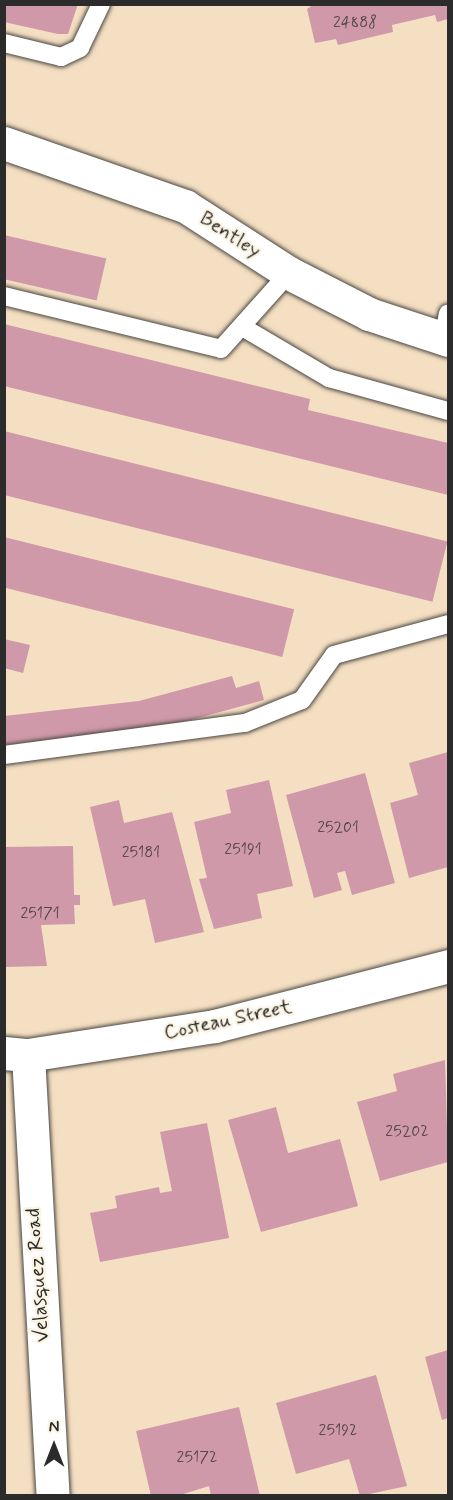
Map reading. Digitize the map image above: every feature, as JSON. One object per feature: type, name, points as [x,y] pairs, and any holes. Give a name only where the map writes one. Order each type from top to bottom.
[{"type":"street","name":"Bentley","points":[[4,143],[185,206],[289,273],[369,314],[447,331]]},
{"type":"street","name":"Costeau Street","points":[[16,1054],[215,1026],[448,966]]},
{"type":"street","name":"Velasquez Road","points":[[16,1054],[53,1496]]},
{"type":"lane","points":[[4,43],[61,57],[80,48],[102,4]]},
{"type":"lane","points":[[4,296],[221,349],[244,328],[289,273]]},
{"type":"lane","points":[[244,328],[329,378],[448,411]]},
{"type":"lane","points":[[4,755],[245,723],[302,700],[334,655],[448,624]]},
{"type":"building","points":[[4,4],[77,4],[77,7],[68,34],[58,34],[4,22]]},
{"type":"building","points":[[314,4],[448,4],[448,19],[437,22],[435,15],[392,25],[393,32],[338,45],[336,39],[315,43],[307,9]]},
{"type":"building","points":[[4,235],[106,259],[97,301],[4,279]]},
{"type":"building","points":[[4,324],[310,399],[308,410],[448,443],[448,495],[4,386]]},
{"type":"building","points":[[4,431],[447,542],[432,602],[4,495]]},
{"type":"building","points":[[4,537],[294,609],[282,657],[4,588]]},
{"type":"building","points":[[4,639],[30,645],[23,673],[4,668]]},
{"type":"building","points":[[232,676],[236,688],[259,681],[264,700],[157,729],[4,745],[4,716],[139,701]]},
{"type":"building","points":[[448,752],[448,867],[409,878],[390,803],[418,795],[409,763]]},
{"type":"building","points":[[365,773],[395,883],[352,895],[345,871],[337,873],[342,890],[314,898],[286,795]]},
{"type":"building","points":[[269,780],[293,886],[257,894],[262,918],[214,929],[199,879],[207,878],[194,822],[231,813],[226,790]]},
{"type":"building","points":[[119,800],[124,823],[172,812],[204,932],[155,943],[145,899],[113,906],[90,807]]},
{"type":"building","points":[[73,846],[74,895],[80,895],[80,905],[74,905],[75,924],[41,925],[47,966],[4,967],[4,847]]},
{"type":"building","points":[[445,1060],[448,1162],[380,1181],[357,1102],[397,1091],[393,1074]]},
{"type":"building","points":[[276,1107],[288,1153],[340,1139],[358,1206],[261,1232],[228,1120]]},
{"type":"building","points":[[207,1123],[229,1238],[100,1262],[90,1213],[117,1208],[115,1196],[159,1187],[160,1193],[172,1191],[160,1132]]},
{"type":"building","points":[[448,1350],[448,1418],[442,1420],[425,1357]]},
{"type":"building","points":[[376,1375],[407,1486],[360,1496],[349,1459],[296,1474],[276,1403]]},
{"type":"building","points":[[239,1407],[260,1496],[211,1496],[209,1486],[177,1496],[151,1496],[136,1431]]}]
